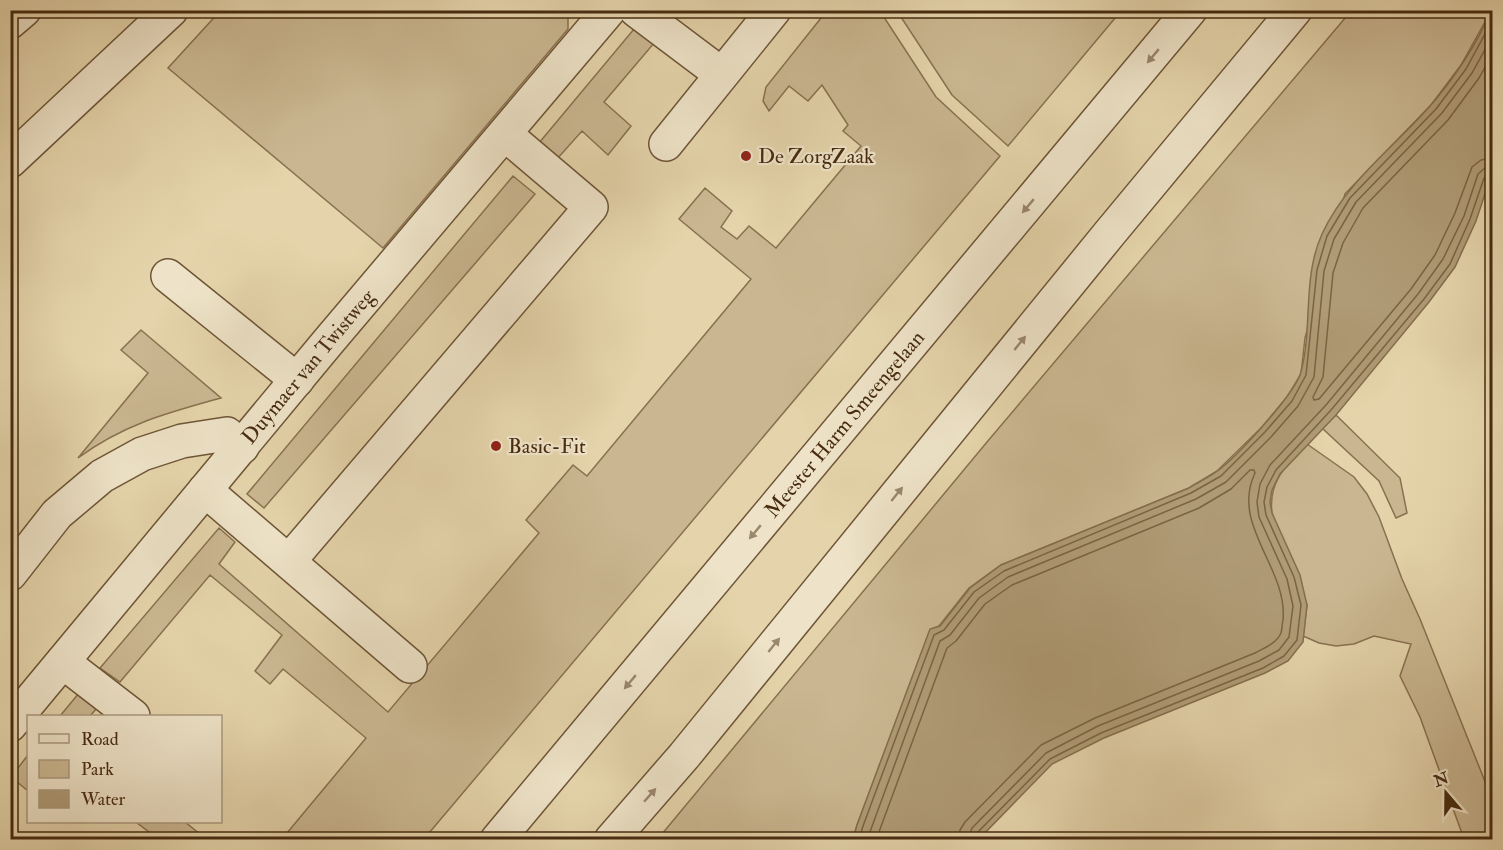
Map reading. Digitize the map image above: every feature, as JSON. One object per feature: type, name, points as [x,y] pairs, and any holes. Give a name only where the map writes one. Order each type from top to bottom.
[{"type":"street","points":[[10,22],[24,10]]},
{"type":"street","points":[[10,161],[171,10]]},
{"type":"street","name":"Duymaer van Twistweg","points":[[10,726],[297,380],[609,10]]},
{"type":"street","points":[[636,10],[721,74]]},
{"type":"street","points":[[666,144],[774,10]]},
{"type":"street","name":"Meester Harm Smeengelaan","points":[[497,840],[1190,10]]},
{"type":"street","points":[[611,840],[684,756],[1086,262],[1295,10]]},
{"type":"street","points":[[289,561],[591,207],[505,134]]},
{"type":"street","points":[[168,276],[297,380]]},
{"type":"street","points":[[10,574],[57,514],[102,476],[142,454],[182,441],[227,434],[242,447]]},
{"type":"street","points":[[206,490],[410,666]]},
{"type":"street","points":[[63,662],[130,715]]},
{"type":"green space","points":[[221,10],[568,11],[568,29],[383,248],[168,68]]},
{"type":"green space","points":[[823,11],[880,11],[936,97],[1000,156],[424,839],[282,839],[366,738],[283,669],[270,684],[255,671],[282,635],[210,575],[120,682],[100,668],[219,528],[235,542],[219,564],[388,712],[539,533],[526,520],[573,465],[587,476],[751,279],[679,219],[705,188],[732,211],[721,227],[737,239],[749,226],[776,248],[861,146],[843,131],[848,125],[822,85],[808,101],[789,86],[769,111],[763,101],[766,87],[825,13]]},
{"type":"green space","points":[[897,11],[1121,11],[1008,146],[952,95]]},
{"type":"green space","points":[[1351,11],[1491,11],[1461,65],[1431,105],[1345,194],[1305,338],[1301,374],[1287,397],[1261,428],[1217,471],[1189,488],[1001,565],[969,588],[939,626],[930,630],[853,839],[657,840],[987,442]]},
{"type":"green space","points":[[634,29],[655,42],[604,102],[631,126],[608,155],[582,131],[557,159],[539,143]]},
{"type":"green space","points":[[513,176],[535,194],[264,508],[247,494]]},
{"type":"green space","points":[[141,330],[221,398],[129,428],[78,458],[148,373],[121,350]]},
{"type":"green space","points":[[1336,415],[1400,478],[1407,513],[1396,518],[1379,481],[1322,428]]},
{"type":"green space","points":[[1307,444],[1354,477],[1367,494],[1379,517],[1492,799],[1492,839],[1464,839],[1420,717],[1400,676],[1411,644],[1374,636],[1354,644],[1336,646],[1319,643],[1303,636],[1307,605],[1272,513],[1271,502],[1280,475]]},
{"type":"green space","points":[[79,693],[97,708],[91,715],[61,715]]},
{"type":"green space","points":[[27,756],[27,790],[11,777]]},
{"type":"green space","points":[[137,823],[186,823],[206,839],[158,839]]},
{"type":"water","points":[[1491,10],[1492,173],[1476,221],[1455,267],[1429,302],[1336,415],[1280,474],[1272,490],[1270,502],[1272,513],[1300,575],[1307,605],[1303,642],[1288,661],[1265,673],[1104,738],[1052,764],[979,839],[853,839],[930,629],[940,626],[970,588],[1001,565],[1189,488],[1210,476],[1237,454],[1277,410],[1301,372],[1307,338],[1312,268],[1322,234],[1332,215],[1371,166],[1416,121],[1447,85],[1472,48]]},
{"type":"place","name":"De ZorgZaak","points":[[746,156]]},
{"type":"place","name":"Basic-Fit","points":[[496,446]]}]
